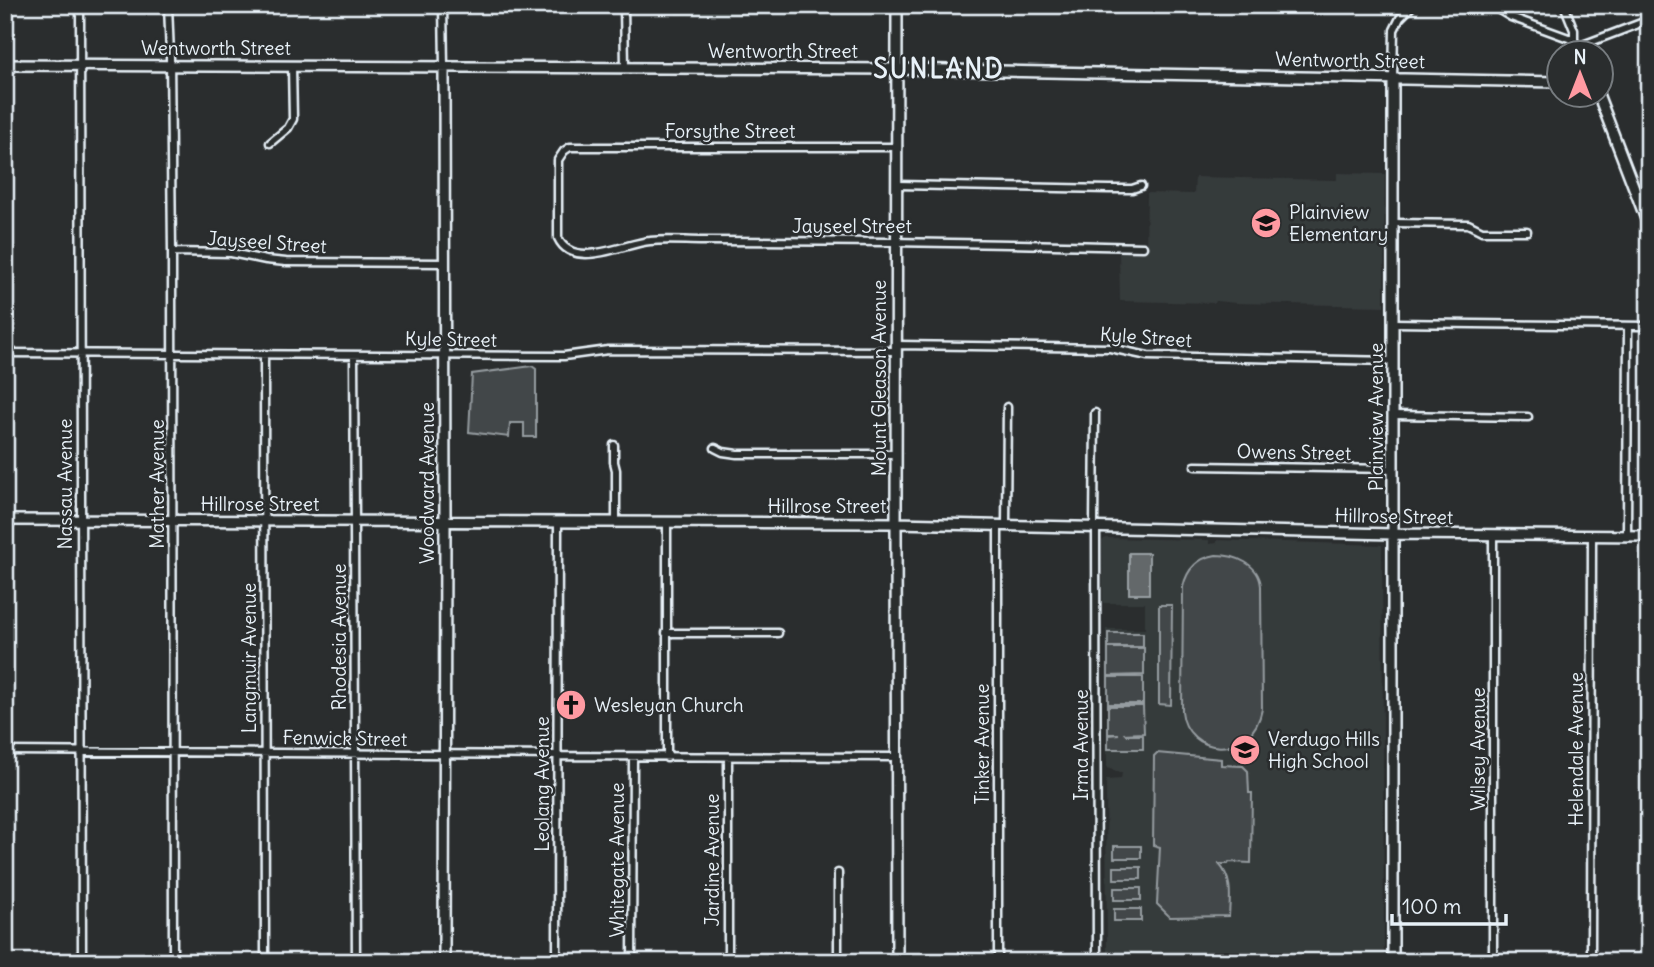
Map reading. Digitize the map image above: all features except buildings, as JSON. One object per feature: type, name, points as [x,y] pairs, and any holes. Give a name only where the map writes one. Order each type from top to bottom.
[{"type":"street","name":"Nassau Avenue","points":[[80,5],[82,962]]},
{"type":"street","name":"Mather Avenue","points":[[168,5],[172,253],[173,962]]},
{"type":"street","name":"Woodward Avenue","points":[[443,5],[444,962]]},
{"type":"street","points":[[624,5],[625,68]]},
{"type":"street","name":"Mount Gleason Avenue","points":[[897,5],[897,962]]},
{"type":"street","name":"Plainview Avenue","points":[[1393,962],[1394,30],[1400,18],[1413,5]]},
{"type":"street","points":[[1491,5],[1511,17],[1569,38]]},
{"type":"street","points":[[1564,5],[1574,30],[1574,38]]},
{"type":"street","points":[[1607,38],[1649,20]]},
{"type":"street","name":"Wentworth Street","points":[[5,65],[898,69],[1546,82]]},
{"type":"street","points":[[270,143],[288,128],[293,119],[292,66]]},
{"type":"street","points":[[1603,108],[1649,227]]},
{"type":"street","name":"Forsythe Street","points":[[564,248],[557,234],[558,164],[564,151],[574,146],[898,147]]},
{"type":"street","points":[[898,185],[1109,189],[1132,189],[1141,186]]},
{"type":"street","points":[[1393,223],[1468,224],[1482,231],[1527,231]]},
{"type":"street","name":"Jayseel Street","points":[[564,248],[577,253],[599,253],[653,240],[897,241],[1143,247]]},
{"type":"street","name":"Jayseel Street","points":[[172,253],[231,253],[286,262],[445,263]]},
{"type":"street","points":[[1393,323],[1649,326]]},
{"type":"street","points":[[1627,536],[1628,326]]},
{"type":"street","name":"Kyle Street","points":[[5,353],[564,356],[608,350],[1110,348],[1148,356],[1393,361]]},
{"type":"street","name":"Langmuir Avenue","points":[[264,354],[265,962]]},
{"type":"street","name":"Rhodesia Avenue","points":[[354,355],[356,962]]},
{"type":"street","name":"Tinker Avenue","points":[[998,962],[1002,525],[1007,407]]},
{"type":"street","name":"Irma Avenue","points":[[1095,413],[1097,962]]},
{"type":"street","points":[[1393,415],[1528,417]]},
{"type":"street","points":[[614,445],[616,522]]},
{"type":"street","points":[[715,448],[737,454],[896,454]]},
{"type":"street","name":"Owens Street","points":[[1195,466],[1393,469]]},
{"type":"street","name":"Hillrose Street","points":[[5,520],[896,523],[1493,536],[1649,536]]},
{"type":"street","name":"Leolang Avenue","points":[[557,962],[558,522]]},
{"type":"street","points":[[667,522],[667,758]]},
{"type":"street","name":"Wilsey Avenue","points":[[1493,536],[1493,962]]},
{"type":"street","name":"Helendale Avenue","points":[[1591,962],[1592,536]]},
{"type":"street","points":[[666,633],[778,633]]},
{"type":"street","name":"Fenwick Street","points":[[5,751],[667,758],[896,757]]},
{"type":"street","name":"Whitegate Avenue","points":[[632,962],[633,757]]},
{"type":"street","name":"Jardine Avenue","points":[[728,758],[728,962]]},
{"type":"street","points":[[838,873],[838,962]]},
{"type":"shaded area","points":[[676,5],[885,5],[885,16],[676,15]]},
{"type":"shaded area","name":"Plainview Elementary","points":[[1337,173],[1385,174],[1384,306],[1120,301],[1119,252],[1146,252],[1147,193],[1194,194],[1195,177],[1337,180]]},
{"type":"shaded area","points":[[532,366],[536,369],[536,437],[524,437],[524,423],[510,423],[509,437],[469,432],[472,374]]},
{"type":"shaded area","name":"Verdugo Hills High School","points":[[1107,538],[1209,540],[1209,544],[1217,543],[1217,540],[1382,545],[1384,962],[1107,962],[1106,780],[1121,779],[1122,773],[1107,768],[1106,629],[1145,629],[1145,603],[1103,603],[1102,541]]},
{"type":"shaded area","points":[[1129,553],[1149,553],[1149,594],[1129,594]]},
{"type":"shaded area","points":[[1216,555],[1245,562],[1256,572],[1261,586],[1262,709],[1256,726],[1246,738],[1233,745],[1220,747],[1206,744],[1195,737],[1186,726],[1182,711],[1183,587],[1194,565]]},
{"type":"shaded area","points":[[1159,605],[1172,605],[1171,705],[1159,704]]},
{"type":"shaded area","points":[[1108,633],[1143,633],[1143,647],[1108,647]]},
{"type":"shaded area","points":[[1108,648],[1144,648],[1144,675],[1108,676]]},
{"type":"shaded area","points":[[1108,677],[1143,677],[1143,704],[1108,704]]},
{"type":"shaded area","points":[[1108,706],[1143,706],[1144,733],[1125,734],[1143,735],[1143,749],[1108,749],[1108,735],[1119,734],[1108,734]]},
{"type":"shaded area","points":[[1157,753],[1221,759],[1221,765],[1243,766],[1248,771],[1249,793],[1252,793],[1251,863],[1219,864],[1229,882],[1229,916],[1170,917],[1157,904],[1160,847],[1153,845],[1154,756]]},
{"type":"shaded area","points":[[1114,846],[1141,846],[1141,858],[1114,858]]},
{"type":"shaded area","points":[[1114,867],[1141,867],[1141,879],[1114,879]]},
{"type":"shaded area","points":[[1114,888],[1141,888],[1141,900],[1114,900]]},
{"type":"shaded area","points":[[1114,909],[1141,909],[1141,921],[1114,921]]},
{"type":"place","name":"Plainview Elementary","points":[[1266,223]]},
{"type":"place","name":"Wesleyan Church","points":[[571,705]]},
{"type":"place","name":"Verdugo Hills High School","points":[[1245,750]]},
{"type":"district","name":"SUNLAND","points":[[939,68]]}]
